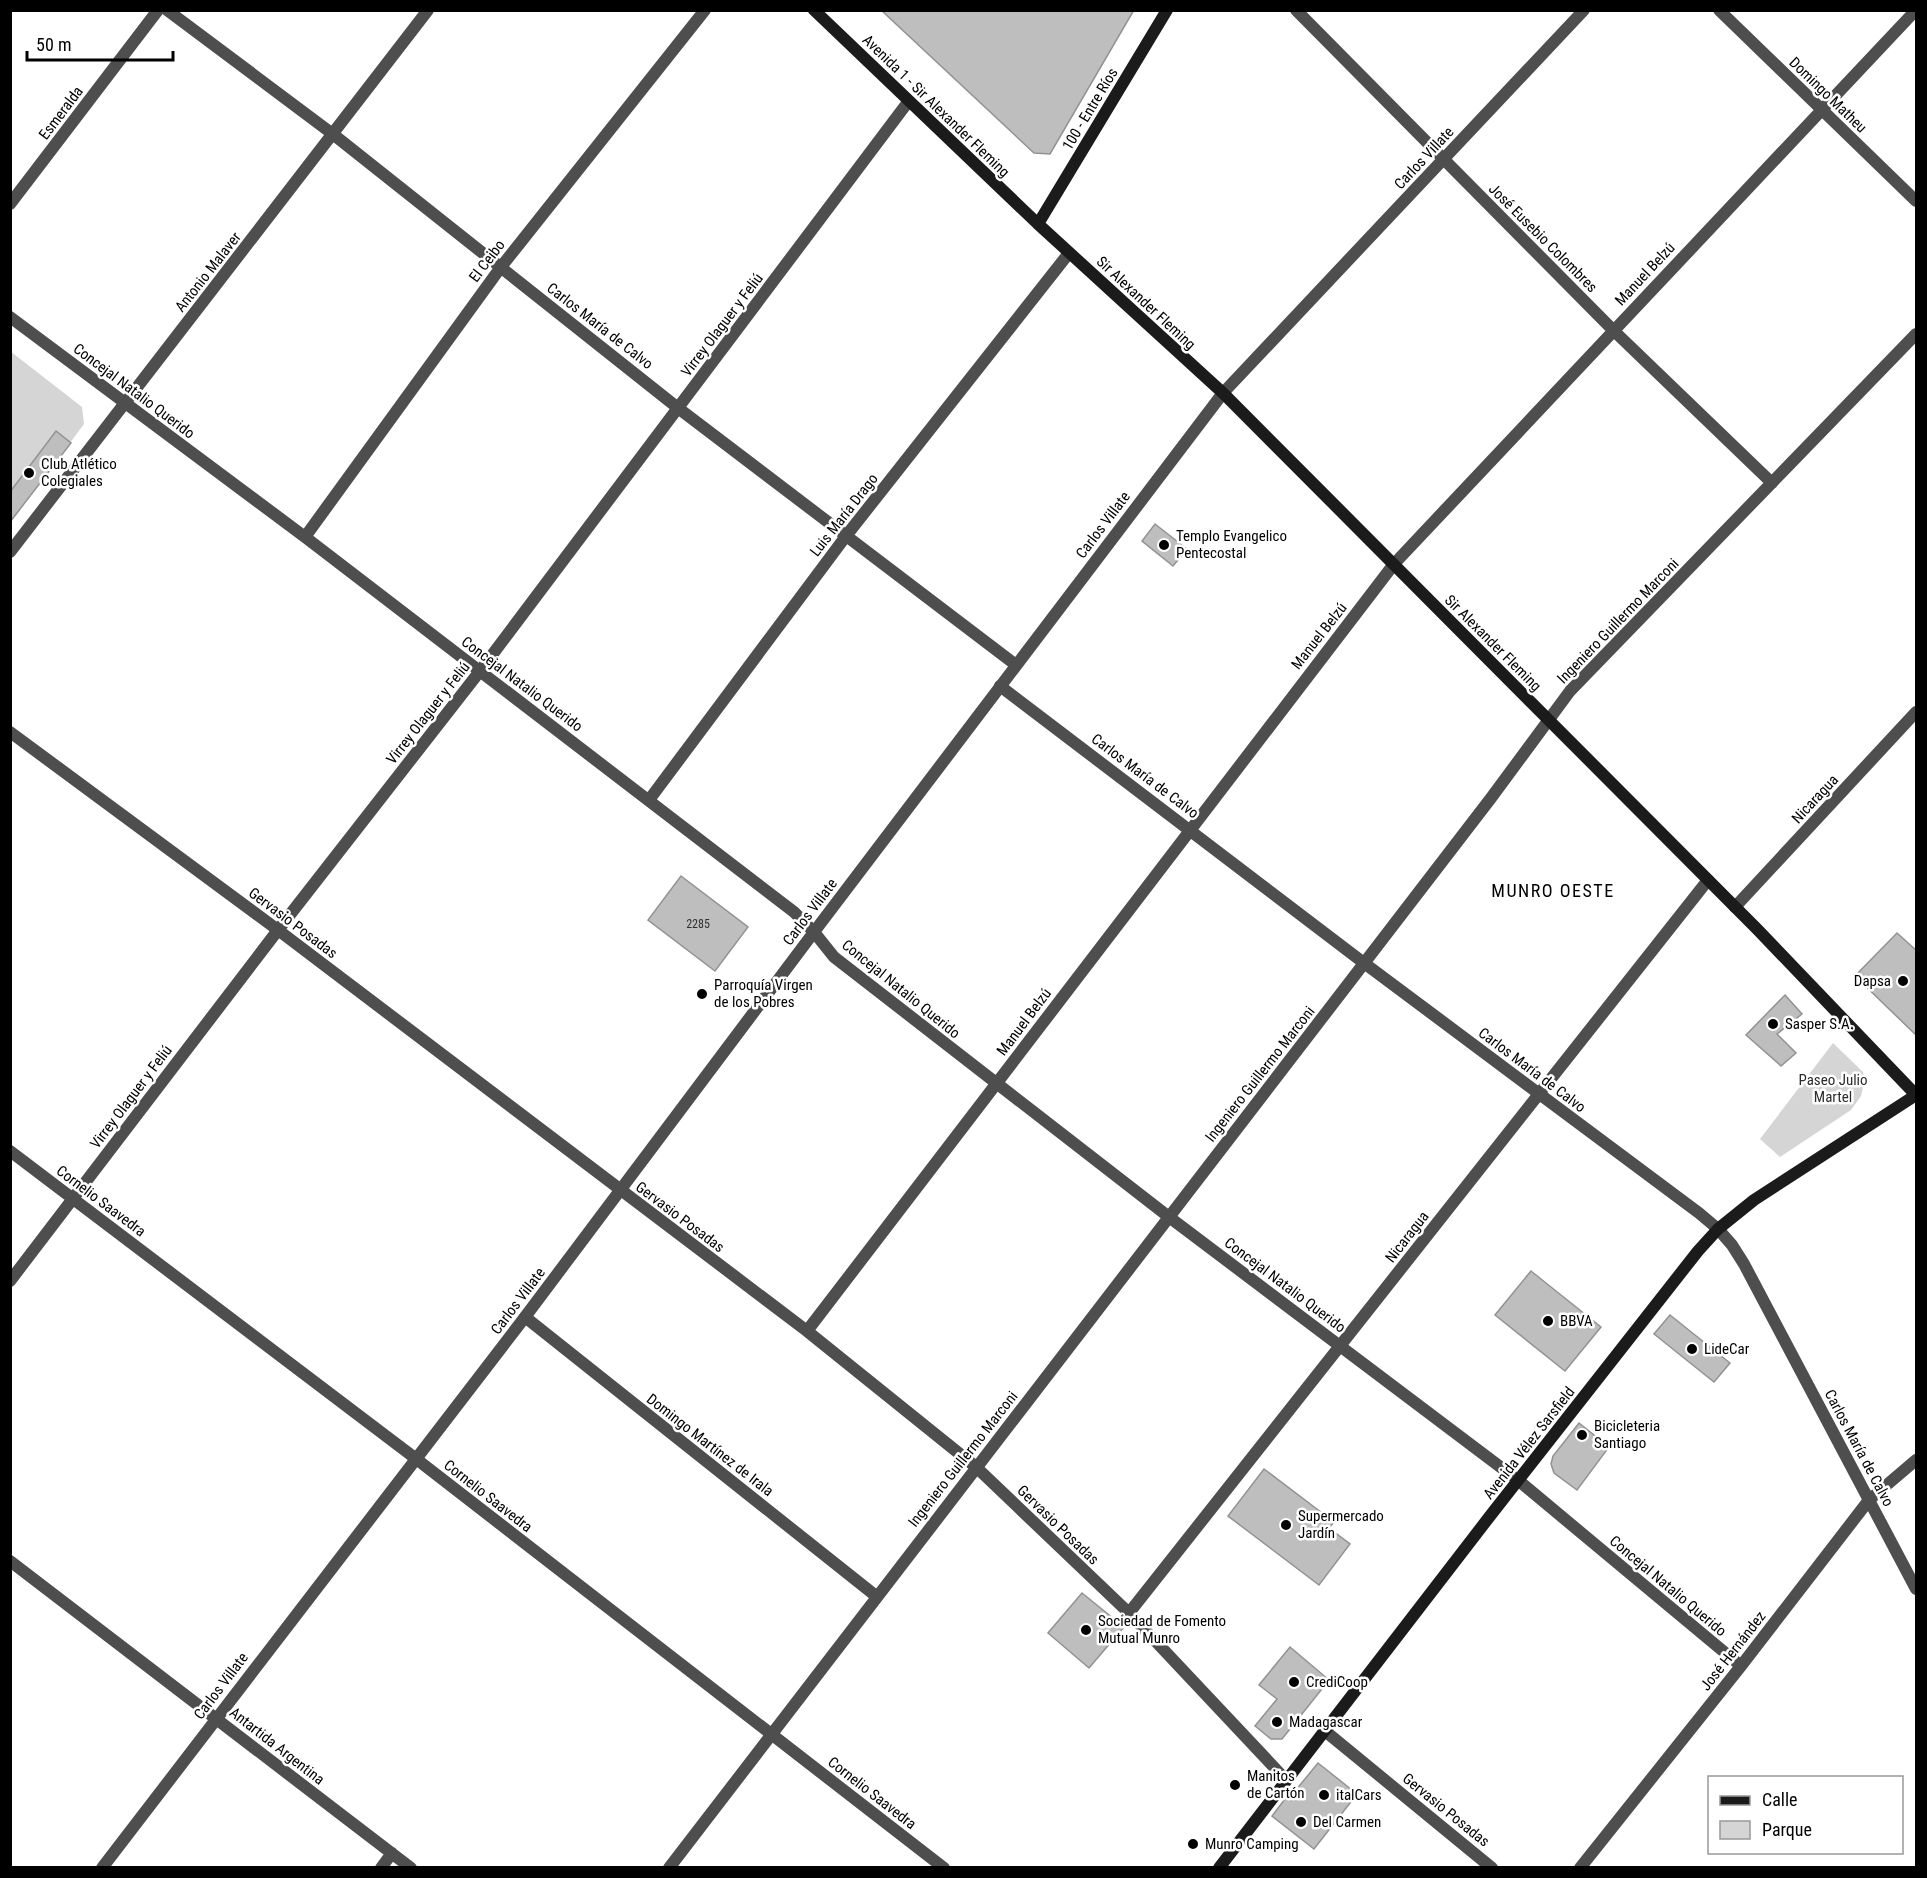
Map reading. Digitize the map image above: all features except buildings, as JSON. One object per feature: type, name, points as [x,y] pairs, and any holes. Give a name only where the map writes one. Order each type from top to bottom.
[{"type":"main road","name":"Avenida 1 - Sir Alexander Fleming","points":[[814,10],[1038,224]]},
{"type":"main road","name":"100 - Entre Ríos","points":[[1038,224],[1167,10]]},
{"type":"main road","name":"Sir Alexander Fleming","points":[[1038,224],[1223,393],[1735,907],[1917,1095]]},
{"type":"main road","name":"Avenida Vélez Sarsfield","points":[[1219,1868],[1698,1251],[1718,1229],[1754,1200],[1917,1095]]},
{"type":"street","name":"Esmeralda","points":[[10,204],[158,10]]},
{"type":"street","name":"Carlos María de Calvo","points":[[166,10],[334,135],[678,408],[1016,665]]},
{"type":"street","name":"Antonio Malaver","points":[[10,552],[334,135],[428,10]]},
{"type":"street","name":"El Ceibo","points":[[305,537],[501,267],[705,10]]},
{"type":"street","name":"José Eusebio Colombres","points":[[1296,10],[1613,330],[1772,483]]},
{"type":"street","name":"Carlos Villate","points":[[102,1868],[525,1317],[1223,393],[1584,10]]},
{"type":"street","name":"Domingo Matheu","points":[[1719,10],[1917,201]]},
{"type":"street","name":"Manuel Belzú","points":[[807,1331],[1394,564],[1916,10]]},
{"type":"street","name":"Virrey Olaguer y Feliú","points":[[10,1281],[278,930],[480,671],[908,102]]},
{"type":"street","name":"Luis María Drago","points":[[649,800],[846,536],[1069,253]]},
{"type":"street","name":"Concejal Natalio Querido","points":[[10,317],[305,537],[794,912],[834,957],[1169,1217],[1519,1481],[1741,1666]]},
{"type":"street","name":"Ingeniero Guillermo Marconi","points":[[669,1868],[1570,691],[1917,334]]},
{"type":"street","name":"Carlos María de Calvo","points":[[1000,686],[1718,1229],[1744,1264],[1917,1589]]},
{"type":"street","name":"Nicaragua","points":[[1735,907],[1917,712]]},
{"type":"street","name":"Gervasio Posadas","points":[[10,732],[278,930],[807,1331],[976,1467],[1129,1613],[1286,1780]]},
{"type":"street","name":"Nicaragua","points":[[1129,1613],[1708,880]]},
{"type":"street","name":"Cornelio Saavedra","points":[[10,1151],[415,1458],[944,1868]]},
{"type":"street","name":"Domingo Martínez de Irala","points":[[525,1317],[876,1596]]},
{"type":"street","name":"José Hernández","points":[[1580,1868],[1741,1666],[1869,1500],[1917,1460]]},
{"type":"street","name":"Antartida Argentina","points":[[10,1561],[411,1868]]},
{"type":"street","name":"Gervasio Posadas","points":[[1325,1731],[1492,1868]]},
{"type":"street","points":[[381,1868],[392,1853]]},
{"type":"green space","name":"Club Atlético Colegiales","points":[[10,351],[82,407],[84,424],[11,522]]},
{"type":"green space","name":"Paseo Julio Martel","points":[[1833,1043],[1863,1072],[1865,1079],[1861,1096],[1851,1110],[1780,1157],[1760,1139]]},
{"type":"place","name":"Club Atlético Colegiales","points":[[29,473]]},
{"type":"place","name":"Templo Evangelico Pentecostal","points":[[1164,545]]},
{"type":"place","name":"Dapsa","points":[[1903,981]]},
{"type":"place","name":"Parroquía Virgen de los Pobres","points":[[702,994]]},
{"type":"place","name":"Sasper S.A.","points":[[1773,1024]]},
{"type":"place","name":"BBVA","points":[[1548,1321]]},
{"type":"place","name":"LideCar","points":[[1692,1349]]},
{"type":"place","name":"Bicicleteria Santiago","points":[[1582,1435]]},
{"type":"place","name":"Supermercado Jardín","points":[[1286,1525]]},
{"type":"place","name":"Sociedad de Fomento Mutual Munro","points":[[1086,1630]]},
{"type":"place","name":"CrediCoop","points":[[1294,1682]]},
{"type":"place","name":"Madagascar","points":[[1277,1722]]},
{"type":"place","name":"Manitos de Cartón","points":[[1235,1785]]},
{"type":"place","name":"italCars","points":[[1324,1795]]},
{"type":"place","name":"Del Carmen","points":[[1301,1822]]},
{"type":"place","name":"Munro Camping","points":[[1193,1844]]},
{"type":"district","name":"MUNRO OESTE","points":[[1553,890]]}]
